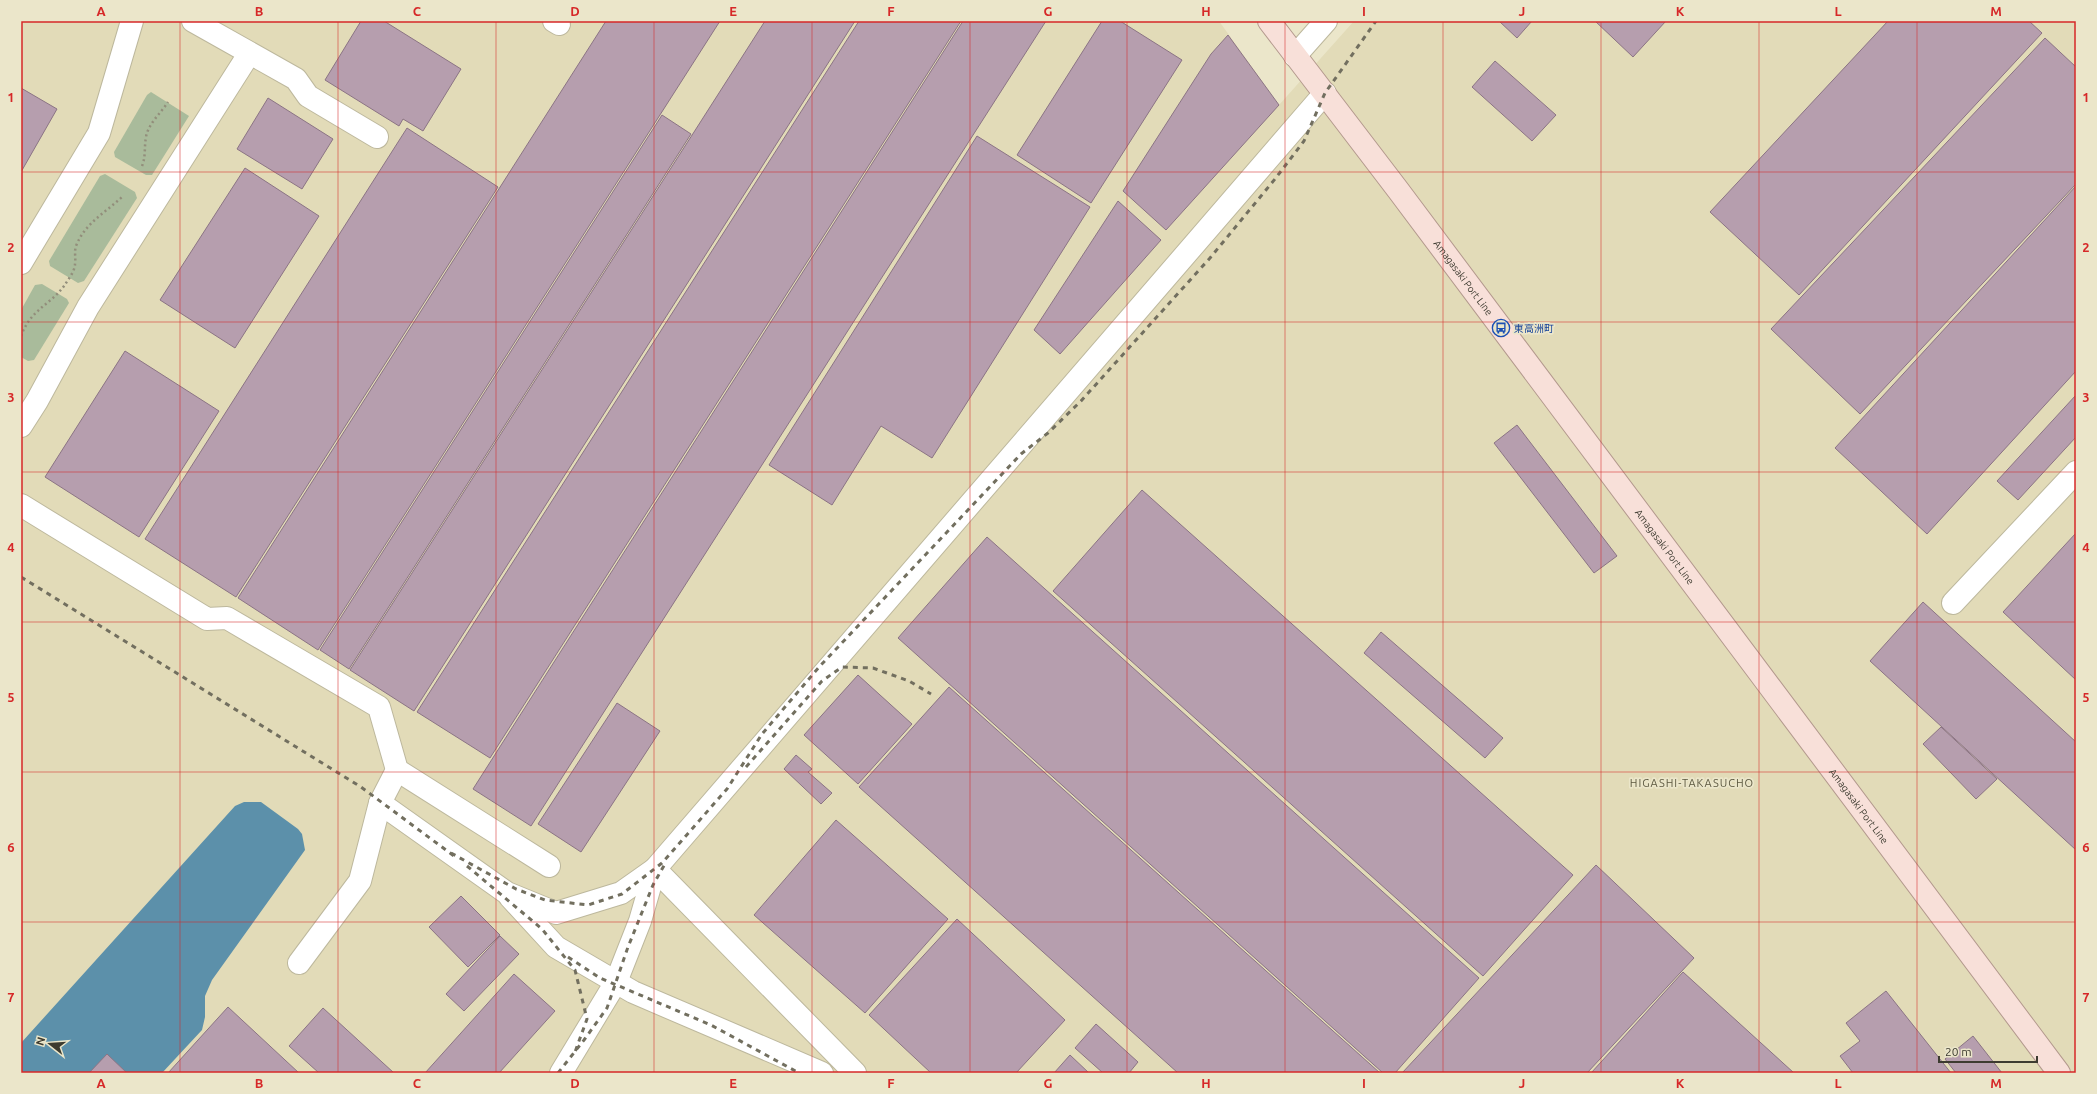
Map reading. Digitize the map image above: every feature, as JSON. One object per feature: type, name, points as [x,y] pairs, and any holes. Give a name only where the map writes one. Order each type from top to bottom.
[{"type":"main road","name":"Amagasaki Port Line","points":[[1268,21],[1326,94],[2059,1073]]},
{"type":"lane","points":[[21,262],[99,134],[132,21]]},
{"type":"lane","points":[[193,21],[249,54],[296,79],[308,96],[377,137]]},
{"type":"lane","points":[[1295,56],[1326,21]]},
{"type":"lane","points":[[21,426],[29,397],[249,54]]},
{"type":"lane","points":[[506,894],[556,913],[621,894],[655,869],[1326,94]]},
{"type":"lane","points":[[1953,603],[2076,472]]},
{"type":"lane","points":[[21,505],[207,619],[227,618],[379,707],[397,770],[549,866]]},
{"type":"lane","points":[[299,963],[360,881],[380,804],[397,770]]},
{"type":"lane","points":[[380,804],[506,894],[556,947],[633,992],[822,1073]]},
{"type":"lane","points":[[561,1073],[616,982],[640,921],[655,869]]},
{"type":"lane","points":[[655,869],[855,1073]]},
{"type":"path","points":[[139,171],[145,156],[148,129],[168,102]]},
{"type":"path","points":[[21,336],[33,315],[55,296],[70,276],[76,264],[76,247],[85,231],[102,212],[124,196]]},
{"type":"shaded area","points":[[21,21],[1219,21],[1279,105],[1354,21],[2076,21],[2076,1073],[21,1073]]},
{"type":"green space","points":[[151,92],[189,116],[152,175],[146,175],[115,157],[114,152],[147,95]]},
{"type":"green space","points":[[105,174],[135,192],[137,198],[84,281],[78,283],[50,266],[49,261],[100,176]]},
{"type":"green space","points":[[42,284],[67,299],[69,303],[34,360],[28,361],[21,357],[21,310],[35,285]]},
{"type":"water","points":[[244,802],[261,802],[298,829],[302,834],[305,850],[212,980],[205,996],[205,1017],[202,1030],[162,1073],[21,1073],[21,1043],[235,806]]},
{"type":"building","points":[[361,21],[384,21],[461,69],[423,131],[403,119],[399,126],[325,80]]},
{"type":"building","points":[[606,21],[720,21],[318,650],[238,598]]},
{"type":"building","points":[[765,21],[855,21],[414,711],[350,670]]},
{"type":"building","points":[[859,21],[961,21],[490,758],[417,712]]},
{"type":"building","points":[[963,21],[1046,21],[531,826],[473,789]]},
{"type":"building","points":[[1102,21],[1120,21],[1182,60],[1091,203],[1017,155]]},
{"type":"building","points":[[1499,21],[1532,21],[1517,38]]},
{"type":"building","points":[[1595,21],[1666,21],[1633,57]]},
{"type":"building","points":[[1888,21],[2029,21],[2042,33],[1799,295],[1710,212]]},
{"type":"building","points":[[1228,35],[1279,105],[1166,230],[1123,191],[1211,54]]},
{"type":"building","points":[[2045,38],[2076,67],[2076,184],[1860,414],[1771,329]]},
{"type":"building","points":[[1495,61],[1556,115],[1532,141],[1472,87]]},
{"type":"building","points":[[21,88],[57,109],[21,172]]},
{"type":"building","points":[[268,98],[333,139],[302,189],[237,149]]},
{"type":"building","points":[[662,115],[691,134],[349,669],[320,650]]},
{"type":"building","points":[[407,128],[498,187],[236,597],[145,539]]},
{"type":"building","points":[[977,136],[1090,207],[932,458],[881,426],[832,505],[769,465]]},
{"type":"building","points":[[245,168],[319,216],[235,348],[160,300]]},
{"type":"building","points":[[2076,186],[2076,371],[1927,534],[1835,448]]},
{"type":"building","points":[[1118,201],[1161,240],[1060,354],[1034,330]]},
{"type":"building","points":[[125,351],[219,411],[139,537],[45,477]]},
{"type":"building","points":[[2076,395],[2076,437],[2018,500],[1997,481]]},
{"type":"building","points":[[1517,425],[1617,556],[1594,573],[1494,443]]},
{"type":"building","points":[[1142,490],[1573,875],[1483,976],[1053,591]]},
{"type":"building","points":[[2076,533],[2076,680],[2003,612]]},
{"type":"building","points":[[987,537],[1479,978],[1395,1073],[1383,1073],[898,638]]},
{"type":"building","points":[[1923,602],[2076,742],[2076,850],[1870,661]]},
{"type":"building","points":[[1381,632],[1503,738],[1485,758],[1364,653]]},
{"type":"building","points":[[858,675],[912,724],[858,784],[804,735]]},
{"type":"building","points":[[949,687],[1380,1073],[1178,1073],[859,787]]},
{"type":"building","points":[[617,703],[660,731],[581,852],[538,824]]},
{"type":"building","points":[[1941,727],[1997,779],[1976,799],[1923,744]]},
{"type":"building","points":[[796,755],[812,769],[808,772],[832,793],[821,804],[784,769]]},
{"type":"building","points":[[836,820],[948,919],[865,1013],[754,915]]},
{"type":"building","points":[[1596,865],[1694,958],[1587,1073],[1402,1073]]},
{"type":"building","points":[[461,896],[500,935],[468,967],[429,927]]},
{"type":"building","points":[[957,919],[1065,1020],[1016,1073],[931,1073],[869,1015]]},
{"type":"building","points":[[500,936],[519,954],[464,1011],[446,994]]},
{"type":"building","points":[[1683,972],[1794,1073],[1591,1073]]},
{"type":"building","points":[[514,974],[555,1011],[499,1073],[425,1073]]},
{"type":"building","points":[[1886,991],[1951,1073],[1853,1073],[1840,1056],[1860,1041],[1846,1023]]},
{"type":"building","points":[[228,1007],[299,1073],[168,1073]]},
{"type":"building","points":[[323,1008],[394,1073],[319,1073],[289,1046]]},
{"type":"building","points":[[1096,1024],[1138,1062],[1129,1073],[1103,1073],[1075,1048]]},
{"type":"building","points":[[1973,1036],[2002,1073],[1956,1073],[1945,1059]]},
{"type":"building","points":[[107,1054],[127,1073],[89,1073]]},
{"type":"building","points":[[1070,1055],[1089,1073],[1054,1073]]},
{"type":"railway","points":[[451,853],[516,889],[545,900],[588,905],[622,894],[662,863],[727,789],[762,734],[820,666],[1021,454],[1048,433],[1081,401],[1210,258],[1304,141],[1325,93],[1376,21]]},
{"type":"railway","points":[[21,577],[361,787],[454,856]]},
{"type":"railway","points":[[746,767],[822,681],[842,667],[873,668],[909,681],[931,694]]},
{"type":"railway","points":[[558,1073],[607,1008],[628,947],[653,885],[666,862]]},
{"type":"railway","points":[[467,866],[542,929],[575,970],[587,1019],[575,1052]]},
{"type":"railway","points":[[568,957],[600,978],[711,1025],[799,1073]]},
{"type":"place","name":"東高洲町","points":[[1501,328]]},
{"type":"district","name":"HIGASHI-TAKASUCHO","points":[[1692,783]]}]
